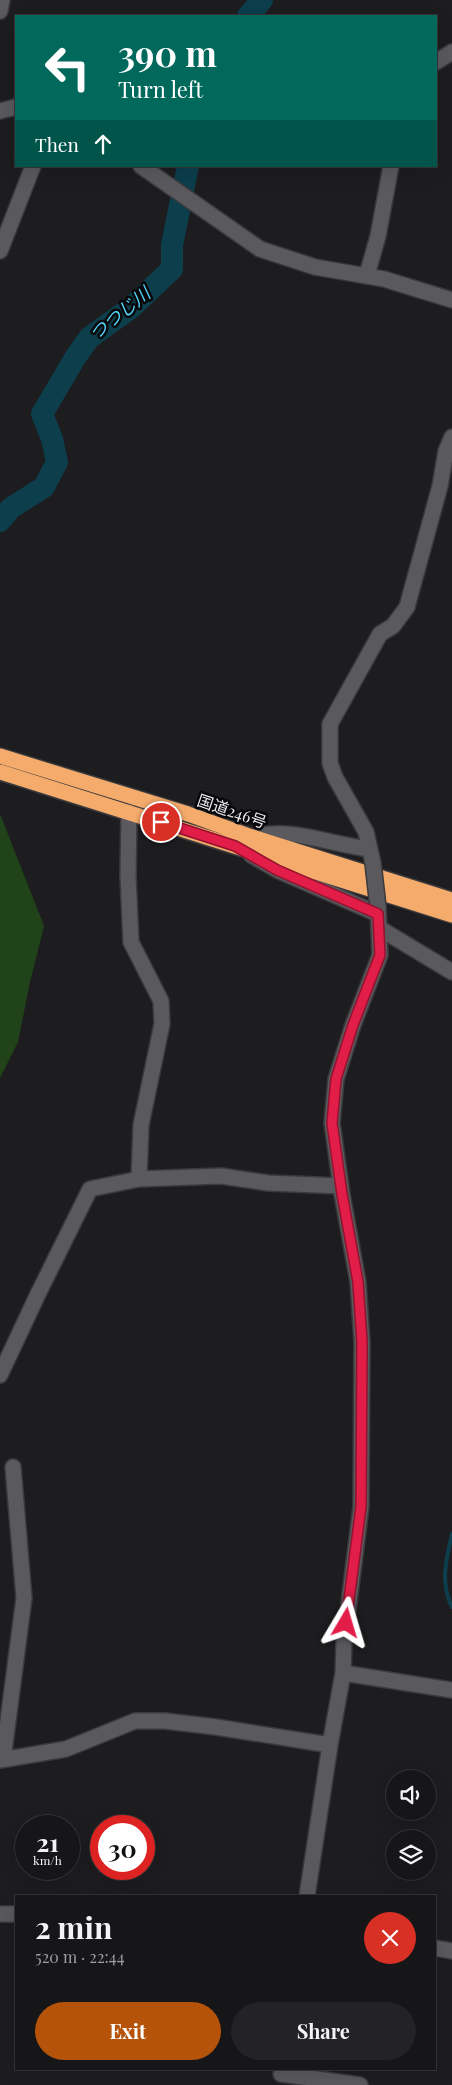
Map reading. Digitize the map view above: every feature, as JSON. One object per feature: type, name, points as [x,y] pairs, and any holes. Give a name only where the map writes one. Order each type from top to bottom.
[{"type":"highway","name":"国道246号","points":[[0,756],[188,814],[252,837],[452,900]]},
{"type":"highway","name":"国道246号","points":[[0,772],[452,915]]},
{"type":"street","points":[[0,11],[2,0]]},
{"type":"street","points":[[437,61],[452,52]]},
{"type":"street","points":[[0,111],[15,107]]},
{"type":"street","points":[[0,251],[33,167]]},
{"type":"street","points":[[142,167],[186,200],[260,249],[315,267],[384,278],[452,300]]},
{"type":"street","points":[[367,275],[378,236],[391,167]]},
{"type":"street","points":[[307,1895],[343,1673],[344,1642],[361,1507],[362,1342],[358,1282],[332,1123],[336,1079],[353,1025],[380,955],[379,917],[366,832],[335,777],[330,764],[330,724],[380,634],[393,626],[407,607],[440,486],[446,451],[452,437]]},
{"type":"street","points":[[130,812],[128,876],[131,942],[160,1001],[162,1024],[142,1125],[139,1179]]},
{"type":"street","points":[[252,837],[269,832],[371,856]]},
{"type":"street","points":[[235,846],[277,870],[379,917],[452,972]]},
{"type":"street","points":[[0,1375],[90,1189],[139,1179],[221,1176],[268,1183],[341,1186]]},
{"type":"street","points":[[13,1467],[24,1598],[2,1759],[66,1749],[135,1721],[165,1721],[216,1727],[330,1745]]},
{"type":"street","points":[[343,1673],[452,1690]]},
{"type":"street","points":[[0,1914],[15,1914]]},
{"type":"street","points":[[436,1948],[452,1951]]},
{"type":"street","points":[[281,2076],[360,2085]]},
{"type":"green space","points":[[0,814],[44,926],[18,1042],[0,1078]]},
{"type":"waterway","name":"つつじ川","points":[[249,15],[262,0]]},
{"type":"waterway","name":"つつじ川","points":[[0,521],[11,508],[44,487],[57,462],[52,439],[42,414],[75,358],[89,338],[132,307],[172,269],[172,245],[188,167]]},
{"type":"waterway","points":[[452,1534],[445,1571],[446,1589],[452,1607]]},
{"type":"route","points":[[161,822],[235,846],[277,870],[378,914],[380,955],[353,1025],[336,1079],[332,1123],[342,1194],[358,1282],[362,1342],[361,1507],[346,1623]]}]
